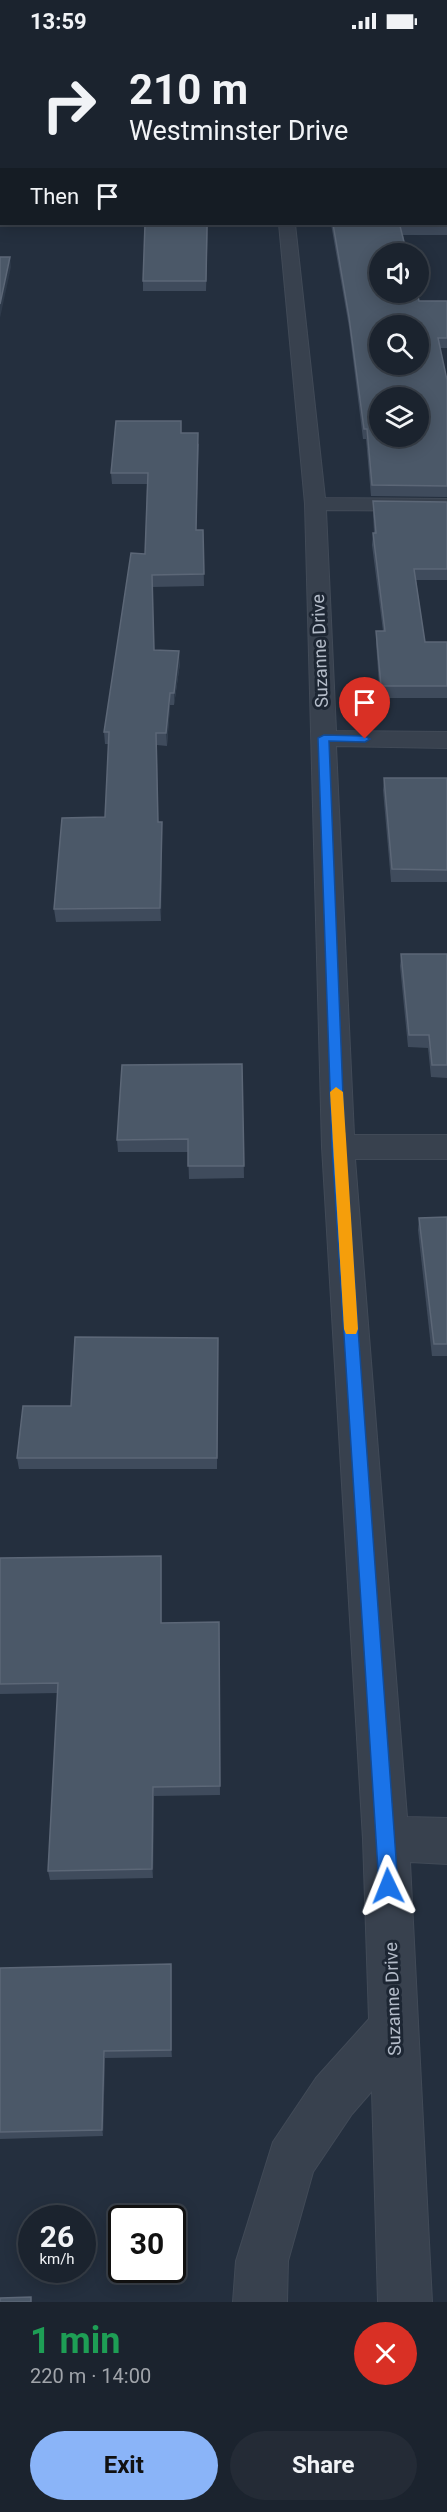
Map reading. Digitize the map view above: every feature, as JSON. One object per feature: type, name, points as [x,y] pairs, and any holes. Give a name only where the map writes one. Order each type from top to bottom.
[{"type":"street","name":"Suzanne Drive","points":[[287,225],[315,504],[338,1147],[386,1839],[405,2302]]},
{"type":"street","points":[[315,504],[447,505]]},
{"type":"street","points":[[324,738],[447,740]]},
{"type":"street","points":[[338,1147],[447,1147]]},
{"type":"street","points":[[386,1839],[447,1841]]},
{"type":"street","points":[[260,2302],[262,2261],[291,2160],[334,2096],[394,2028]]},
{"type":"building","points":[[145,225],[207,225],[206,281],[143,281]]},
{"type":"building","points":[[333,225],[447,225],[400,226],[404,243],[369,243],[369,303],[447,301],[447,338],[438,338],[447,380],[447,486],[372,485],[367,429],[364,429],[349,317]]},
{"type":"building","points":[[0,257],[10,257],[0,304]]},
{"type":"building","points":[[116,421],[181,421],[181,433],[198,433],[196,530],[203,530],[204,574],[152,575],[154,650],[179,651],[174,693],[170,693],[166,733],[156,733],[158,822],[162,822],[160,908],[54,909],[62,818],[105,817],[109,732],[104,732],[131,553],[145,554],[148,473],[111,473]]},
{"type":"building","points":[[373,501],[447,502],[447,569],[414,569],[425,642],[447,642],[447,686],[381,686],[376,631],[385,631],[373,533],[376,533]]},
{"type":"building","points":[[384,778],[447,778],[447,870],[392,869]]},
{"type":"building","points":[[401,954],[447,954],[447,1065],[432,1065],[429,1035],[409,1035]]},
{"type":"building","points":[[242,1064],[244,1166],[188,1166],[188,1139],[117,1140],[122,1065]]},
{"type":"building","points":[[447,1217],[447,1344],[434,1344],[419,1218]]},
{"type":"building","points":[[75,1337],[218,1338],[217,1458],[17,1458],[23,1406],[71,1406]]},
{"type":"building","points":[[161,1556],[161,1623],[219,1622],[220,1786],[153,1787],[152,1869],[48,1871],[58,1683],[0,1684],[0,1558]]},
{"type":"building","points":[[171,1964],[171,2050],[104,2051],[102,2130],[0,2132],[0,1968]]},
{"type":"building","points":[[31,2297],[31,2302],[0,2302],[0,2298]]},
{"type":"slow traffic","points":[[336,1092],[351,1329]]},
{"type":"route","points":[[365,739],[324,738],[338,1147],[388,1886]]}]
